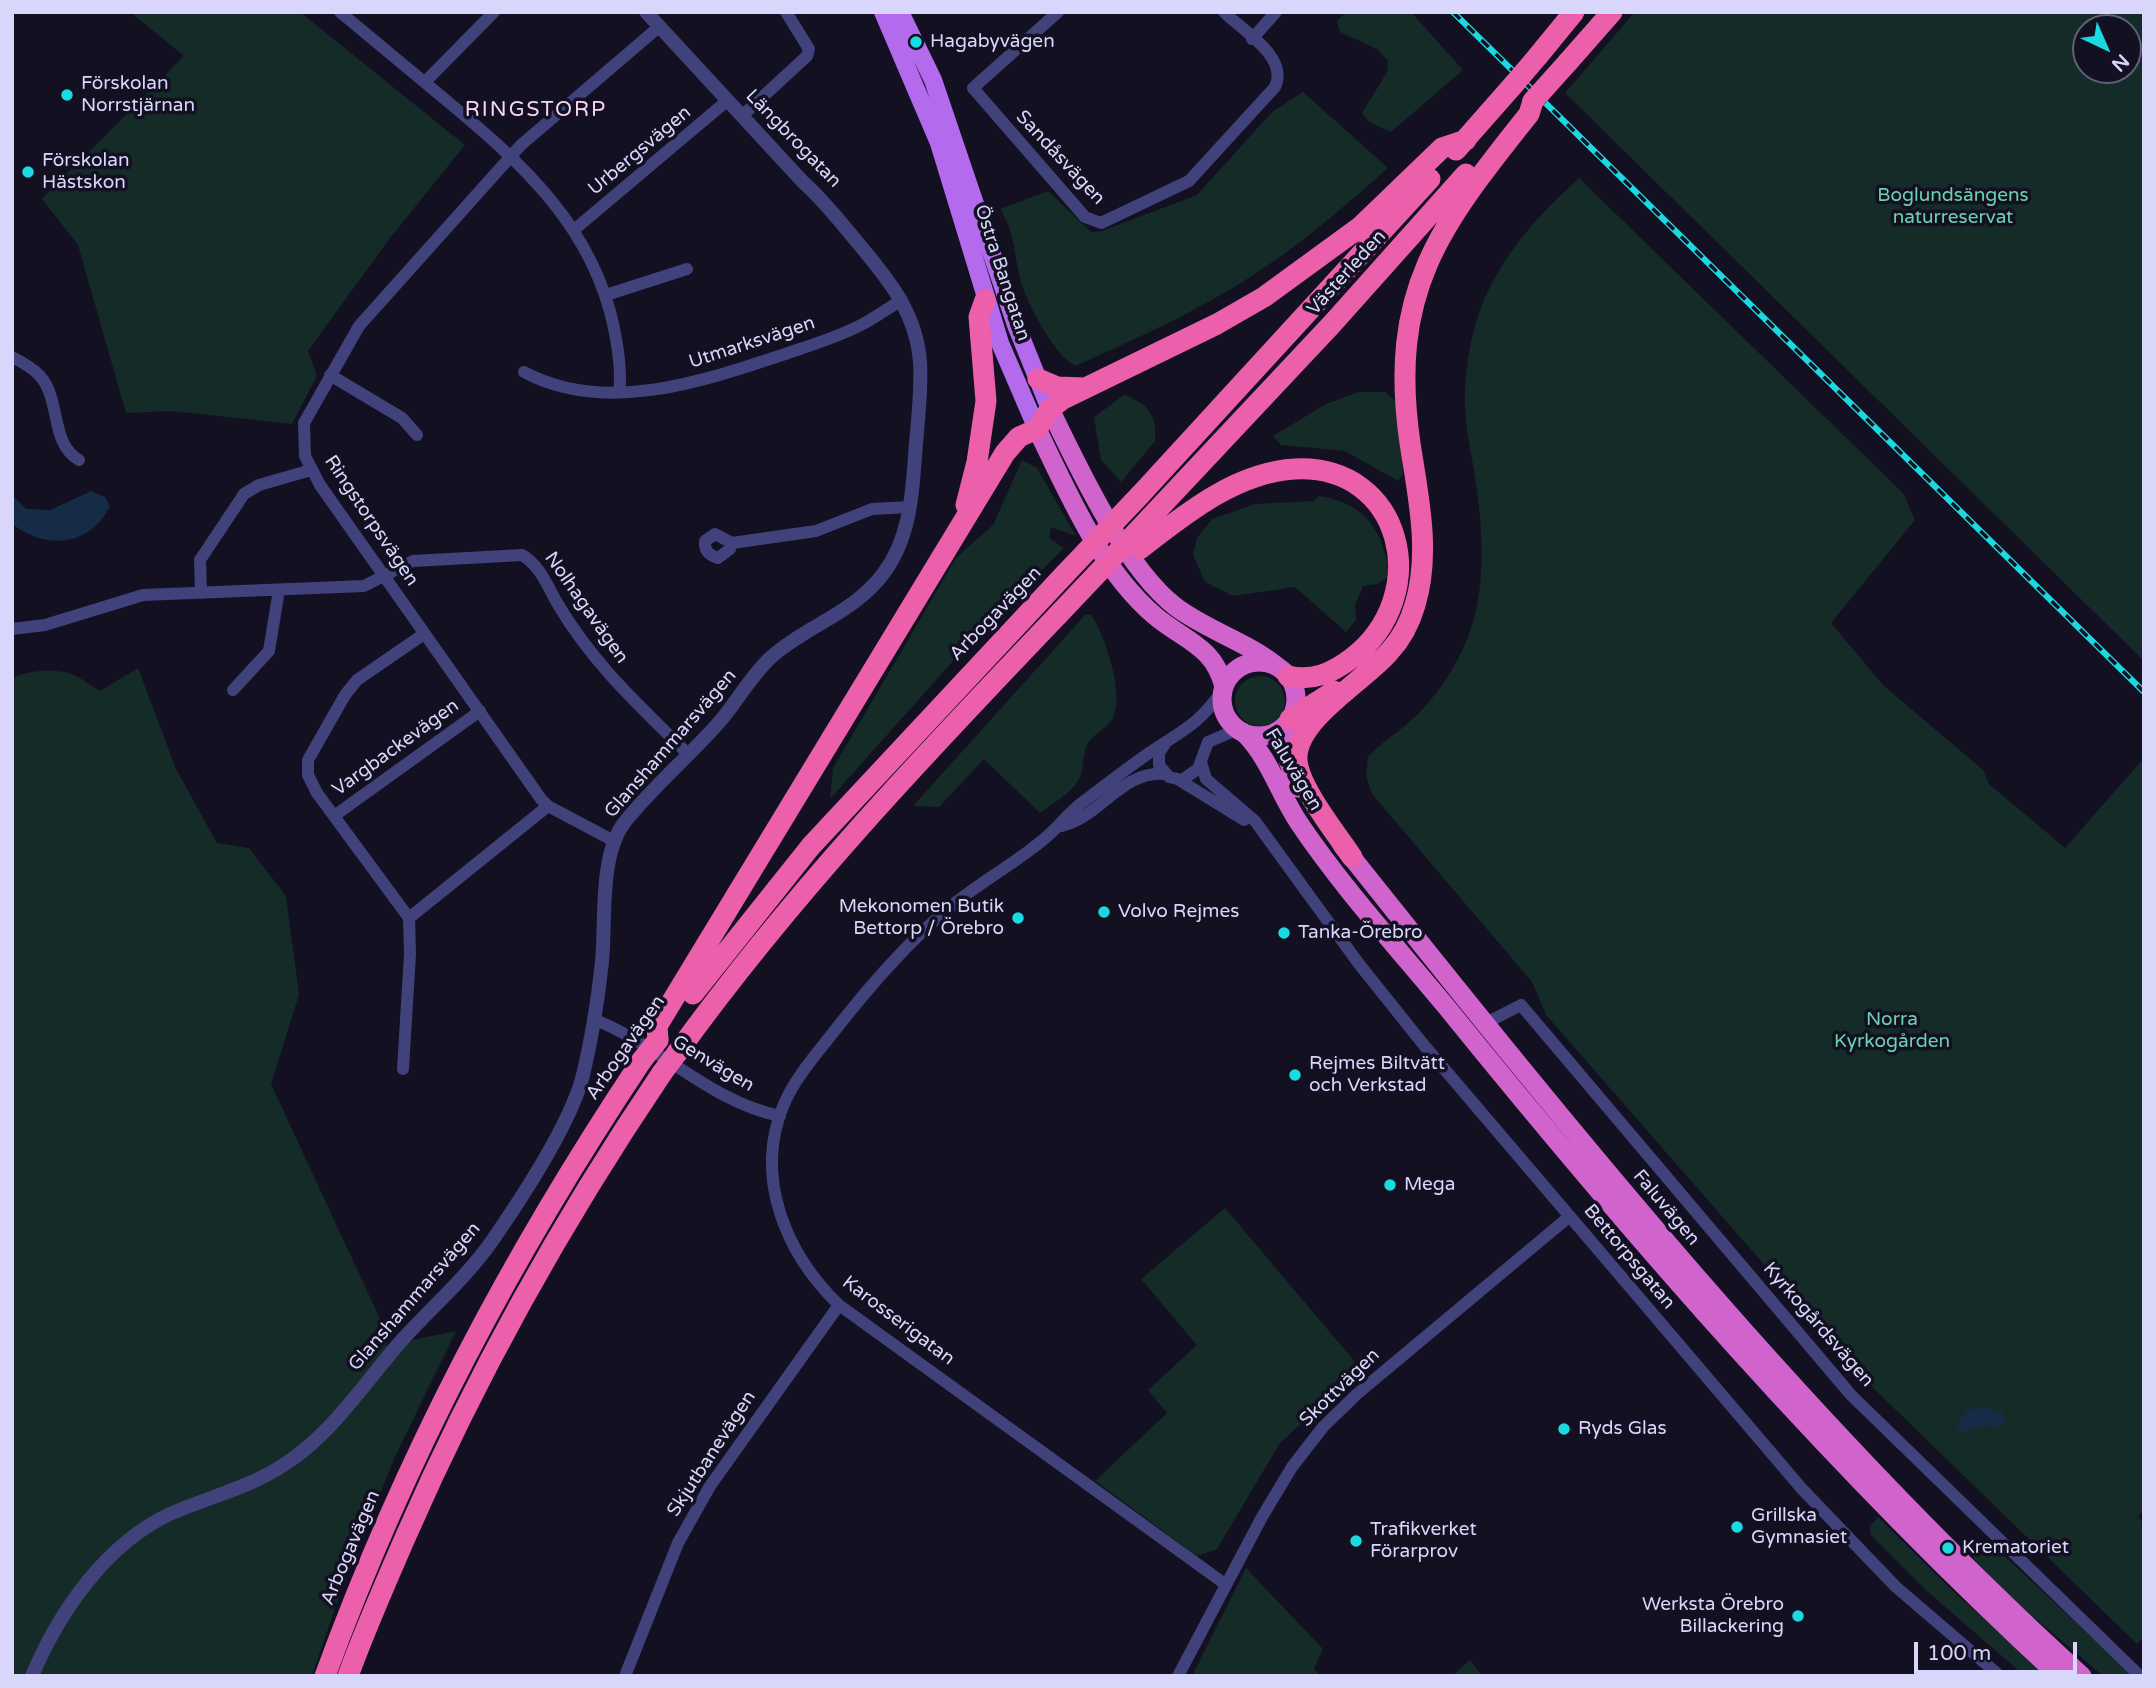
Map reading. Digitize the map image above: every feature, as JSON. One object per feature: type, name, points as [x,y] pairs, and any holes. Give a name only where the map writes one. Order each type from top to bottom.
[{"type":"highway","name":"Västerleden","points":[[1050,409],[1249,307],[1343,241],[1466,140],[1574,12]]},
{"type":"highway","points":[[1352,857],[1311,794],[1298,768],[1297,756],[1299,744],[1311,726],[1399,641],[1411,618],[1419,592],[1422,532],[1406,402],[1405,352],[1417,286],[1447,208],[1529,114],[1533,101],[1612,12]]},
{"type":"highway","name":"Västerleden","points":[[1102,534],[1140,495],[1418,182]]},
{"type":"highway","name":"Västerleden","points":[[1057,616],[1111,560],[1135,543],[1332,324],[1447,208]]},
{"type":"highway","points":[[967,518],[965,502],[977,462],[986,401],[979,317],[985,300]]},
{"type":"highway","points":[[1038,379],[1057,387],[1087,388]]},
{"type":"highway","points":[[657,1040],[657,1026],[1005,453],[1019,437],[1037,429],[1050,409]]},
{"type":"highway","name":"Östra Bangatan","points":[[1050,409],[1072,452],[1102,534]]},
{"type":"highway","points":[[1037,429],[1061,452],[1072,452]]},
{"type":"highway","name":"Östra Bangatan","points":[[1037,429],[1102,534]]},
{"type":"highway","points":[[348,1676],[431,1479],[501,1338],[585,1190],[662,1073],[751,954],[846,840],[1057,616],[1135,543],[1205,503],[1264,475],[1294,469],[1323,472],[1345,480],[1364,492],[1384,514],[1399,555],[1399,581],[1391,613],[1366,646],[1339,667],[1312,678],[1283,671],[1266,663],[1249,663],[1233,673],[1224,689]]},
{"type":"highway","points":[[1102,534],[1143,604],[1173,631],[1211,655],[1218,665],[1224,689],[1225,713],[1240,731],[1269,734],[1364,675]]},
{"type":"highway","points":[[1102,534],[1170,602],[1283,671],[1296,700],[1289,720]]},
{"type":"highway","name":"Arbogavägen","points":[[325,1676],[392,1508],[475,1333],[545,1211],[642,1060],[755,913],[811,846],[1102,534]]},
{"type":"highway","name":"Faluvägen","points":[[1289,720],[1285,752],[1294,782],[1485,1024],[1613,1195],[1715,1301],[1846,1446],[1984,1584],[2082,1676]]},
{"type":"highway","name":"Faluvägen","points":[[1240,731],[1259,750],[1281,794],[1310,839],[1613,1195],[1746,1360],[1870,1493],[2059,1676]]},
{"type":"main road","name":"Östra Bangatan","points":[[883,12],[938,118],[985,300],[1037,429]]},
{"type":"main road","name":"Östra Bangatan","points":[[900,12],[1016,325],[1050,409]]},
{"type":"street","points":[[425,82],[494,12]]},
{"type":"street","name":"Längbrogatan","points":[[646,12],[803,182],[830,205],[877,263],[902,300]]},
{"type":"street","points":[[743,115],[807,56],[809,49],[806,40],[786,12]]},
{"type":"street","name":"Sandåsvägen","points":[[1058,12],[974,88],[986,106],[1085,217],[1101,223],[1189,181],[1276,87],[1279,78],[1276,62],[1223,12]]},
{"type":"street","points":[[1252,39],[1276,12]]},
{"type":"street","points":[[345,14],[512,156],[547,192],[575,229],[606,295],[616,338],[619,392]]},
{"type":"street","name":"Ringstorpsvägen","points":[[614,841],[548,806],[424,634],[311,470],[302,445],[304,423],[359,326],[535,132],[660,26]]},
{"type":"street","name":"Urbergsvägen","points":[[575,229],[728,100]]},
{"type":"street","points":[[606,295],[687,269]]},
{"type":"street","name":"Utmarksvägen","points":[[524,372],[574,390],[619,392],[715,378],[839,335],[902,300]]},
{"type":"street","name":"Glanshammarsvägen","points":[[32,1676],[45,1645],[88,1582],[120,1547],[150,1524],[268,1474],[297,1455],[345,1408],[399,1343],[481,1256],[567,1115],[582,1078],[602,962],[610,852],[621,827],[689,755],[770,659],[801,635],[858,601],[894,556],[908,522],[920,363],[916,338],[902,300]]},
{"type":"street","points":[[12,357],[39,375],[46,384],[66,450],[79,460]]},
{"type":"street","points":[[330,375],[402,418],[417,435]]},
{"type":"street","points":[[201,593],[200,560],[244,494],[259,485],[311,470]]},
{"type":"street","points":[[732,542],[816,531],[872,509],[909,507]]},
{"type":"street","name":"Nolhagavägen","points":[[384,576],[413,561],[425,559],[522,555],[530,560],[571,626],[602,668],[689,755]]},
{"type":"street","points":[[12,629],[45,625],[143,595],[364,586],[384,576]]},
{"type":"street","points":[[233,690],[269,651],[279,590]]},
{"type":"street","points":[[403,1069],[410,954],[409,918],[334,816],[308,775],[306,766],[340,703],[357,680],[424,634]]},
{"type":"street","name":"Karosserigatan","points":[[1224,689],[1199,721],[1078,806],[1057,827],[955,903],[892,962],[802,1073],[780,1116],[774,1148],[774,1182],[780,1217],[794,1250],[818,1285],[839,1305],[1225,1584]]},
{"type":"street","name":"Vargbackevägen","points":[[334,816],[480,711]]},
{"type":"street","points":[[1165,744],[1158,757],[1159,765],[1165,774],[1179,780],[1192,775],[1201,762],[1208,742],[1240,731]]},
{"type":"street","name":"Bettorpsgatan","points":[[1201,762],[1206,779],[1250,815],[1359,964],[1570,1216],[1849,1541],[1933,1620],[2000,1676]]},
{"type":"street","name":"Karosserigatan","points":[[1057,827],[1075,820],[1141,776],[1165,774]]},
{"type":"street","name":"Bettorpsgatan","points":[[1179,780],[1232,811],[1261,833]]},
{"type":"street","points":[[409,918],[548,806]]},
{"type":"street","name":"Kyrkogårdsvägen","points":[[1485,1024],[1521,1005],[1851,1395],[2140,1676]]},
{"type":"street","name":"Genvägen","points":[[593,1019],[620,1030],[742,1105],[780,1116]]},
{"type":"street","name":"Skottvägen","points":[[1178,1676],[1225,1584],[1292,1467],[1333,1416],[1570,1216]]},
{"type":"street","name":"Skjutbanevägen","points":[[625,1676],[678,1543],[710,1486],[839,1305]]},
{"type":"green space","points":[[130,12],[300,12],[465,145],[390,238],[308,351],[317,376],[292,424],[172,411],[126,413],[78,245],[42,199],[184,56]]},
{"type":"green space","points":[[1346,12],[1411,12],[1463,70],[1391,132],[1369,122],[1362,113],[1387,72],[1388,61],[1377,49],[1340,32],[1337,21]]},
{"type":"green space","name":"Boglundsängens naturreservat","points":[[1635,12],[2144,12],[2144,661],[1565,93]]},
{"type":"green space","points":[[1303,92],[1388,168],[1299,242],[1222,294],[1150,332],[1075,366],[1067,361],[1045,333],[1028,300],[1010,230],[1000,209],[1048,191],[1091,232],[1102,231],[1197,195],[1272,112]]},
{"type":"green space","name":"Norra Kyrkogården","points":[[1579,178],[1903,493],[1915,520],[1831,623],[1883,685],[1983,770],[1989,784],[2065,848],[2144,758],[2144,1512],[2138,1515],[2144,1526],[2144,1637],[2137,1644],[1865,1380],[1546,1015],[1532,982],[1372,794],[1366,776],[1368,757],[1418,714],[1443,683],[1468,637],[1478,601],[1482,564],[1481,527],[1465,407],[1468,360],[1474,329],[1497,274],[1513,249],[1532,225]]},
{"type":"green space","points":[[1359,392],[1385,392],[1398,403],[1403,475],[1398,481],[1345,451],[1281,445],[1273,436],[1326,404]]},
{"type":"green space","points":[[1124,395],[1145,406],[1153,418],[1156,432],[1155,441],[1121,482],[1101,460],[1094,417]]},
{"type":"green space","points":[[1022,460],[1037,468],[1076,536],[1051,527],[1049,538],[1064,548],[978,633],[830,799],[833,768],[956,558],[993,525]]},
{"type":"green space","points":[[1319,496],[1349,505],[1361,513],[1377,533],[1387,560],[1390,576],[1378,584],[1363,586],[1355,605],[1356,620],[1346,632],[1295,587],[1233,596],[1205,582],[1193,555],[1197,538],[1212,519],[1255,504],[1314,501]]},
{"type":"green space","points":[[1085,615],[1091,615],[1102,636],[1112,665],[1117,695],[1113,718],[1087,745],[1081,773],[1073,787],[1040,813],[984,759],[939,807],[913,806]]},
{"type":"green space","points":[[138,668],[176,769],[217,843],[249,848],[286,896],[299,995],[271,1084],[382,1323],[387,1345],[456,1331],[395,1457],[345,1579],[312,1676],[12,1676],[12,680],[32,672],[65,672],[75,675],[100,691]]},
{"type":"green space","points":[[1260,676],[1277,684],[1285,701],[1277,718],[1260,726],[1243,718],[1235,701],[1243,684]]},
{"type":"green space","points":[[1225,1208],[1361,1369],[1280,1443],[1217,1549],[1197,1556],[1095,1481],[1167,1413],[1148,1390],[1197,1345],[1141,1279]]},
{"type":"green space","points":[[1878,1517],[1954,1592],[2048,1676],[2025,1676],[1928,1592],[1870,1534],[1870,1526]]},
{"type":"green space","points":[[1993,1545],[2133,1676],[2103,1676],[2002,1590],[1973,1558],[1980,1546]]},
{"type":"green space","points":[[1246,1568],[1323,1649],[1314,1669],[1320,1676],[1192,1676]]},
{"type":"green space","points":[[1470,1660],[1482,1676],[1452,1676]]},
{"type":"water","points":[[91,491],[105,497],[110,506],[91,530],[79,537],[53,541],[39,538],[12,524],[12,495],[26,509],[50,510]]},
{"type":"water","points":[[1981,1406],[2002,1412],[2005,1424],[1999,1428],[1985,1425],[1968,1432],[1960,1431],[1957,1425],[1967,1411]]},
{"type":"railway","points":[[1453,12],[2144,692]]},
{"type":"place","name":"Hagabyvägen","points":[[916,42]]},
{"type":"place","name":"Förskolan Norrstjärnan","points":[[67,95]]},
{"type":"place","name":"Förskolan Hästskon","points":[[28,172]]},
{"type":"place","name":"Volvo Rejmes","points":[[1104,912]]},
{"type":"place","name":"Mekonomen Butik Bettorp / Örebro","points":[[1018,918]]},
{"type":"place","name":"Tanka-Örebro","points":[[1284,933]]},
{"type":"place","name":"Rejmes Biltvätt och Verkstad","points":[[1295,1075]]},
{"type":"place","name":"Mega","points":[[1390,1185]]},
{"type":"place","name":"Ryds Glas","points":[[1564,1429]]},
{"type":"place","name":"Grillska Gymnasiet","points":[[1737,1527]]},
{"type":"place","name":"Trafikverket Förarprov","points":[[1356,1541]]},
{"type":"place","name":"Krematoriet","points":[[1948,1548]]},
{"type":"place","name":"Werksta Örebro Billackering","points":[[1798,1616]]},
{"type":"district","name":"RINGSTORP","points":[[536,110]]}]
